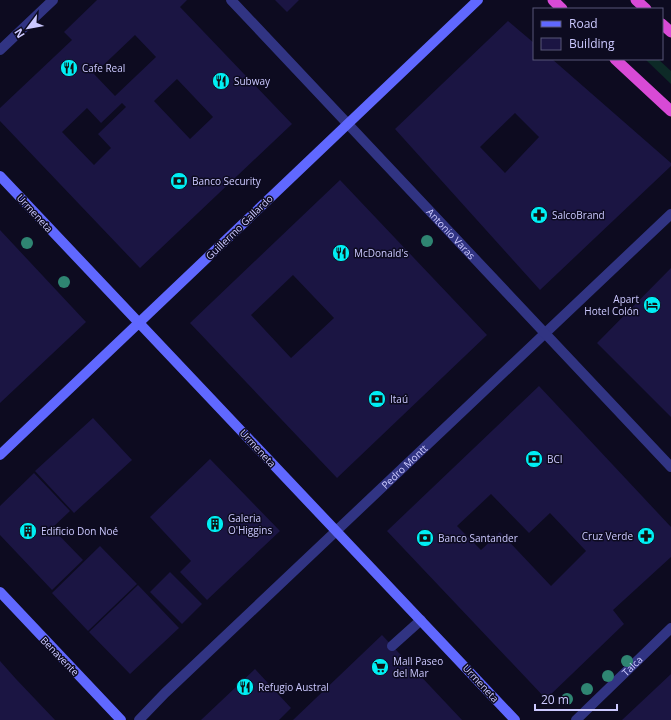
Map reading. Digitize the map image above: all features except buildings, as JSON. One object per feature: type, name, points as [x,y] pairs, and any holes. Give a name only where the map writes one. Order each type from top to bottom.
[{"type":"highway","points":[[553,0],[561,8]]},
{"type":"highway","points":[[636,0],[645,8]]},
{"type":"highway","points":[[663,25],[671,32]]},
{"type":"highway","points":[[616,60],[671,112]]},
{"type":"main road","name":"Guillermo Gallardo","points":[[0,455],[478,0]]},
{"type":"main road","name":"Urmeneta","points":[[0,176],[516,720]]},
{"type":"main road","name":"Benavente","points":[[0,592],[121,720]]},
{"type":"street","points":[[0,50],[53,0]]},
{"type":"street","name":"Antonio Varas","points":[[231,0],[671,467]]},
{"type":"street","name":"Pedro Montt","points":[[139,720],[150,707],[671,214]]},
{"type":"street","points":[[392,646],[421,620]]},
{"type":"street","name":"Talca","points":[[576,720],[671,628]]},
{"type":"green space","points":[[646,60],[659,60],[671,71],[671,84]]},
{"type":"place","name":"Cafe Real","points":[[69,68]]},
{"type":"place","name":"Subway","points":[[221,81]]},
{"type":"place","name":"Banco Security","points":[[179,181]]},
{"type":"place","name":"SalcoBrand","points":[[539,215]]},
{"type":"place","name":"McDonald's","points":[[341,253]]},
{"type":"place","name":"Apart Hotel Colón","points":[[652,305]]},
{"type":"place","name":"Itaú","points":[[377,399]]},
{"type":"place","name":"BCI","points":[[534,459]]},
{"type":"place","name":"Galeria O'Higgins","points":[[215,524]]},
{"type":"place","name":"Edificio Don Noé","points":[[28,531]]},
{"type":"place","name":"Cruz Verde","points":[[646,536]]},
{"type":"place","name":"Banco Santander","points":[[425,538]]},
{"type":"place","name":"Mall Paseo del Mar","points":[[380,667]]},
{"type":"place","name":"Refugio Austral","points":[[245,687]]}]
